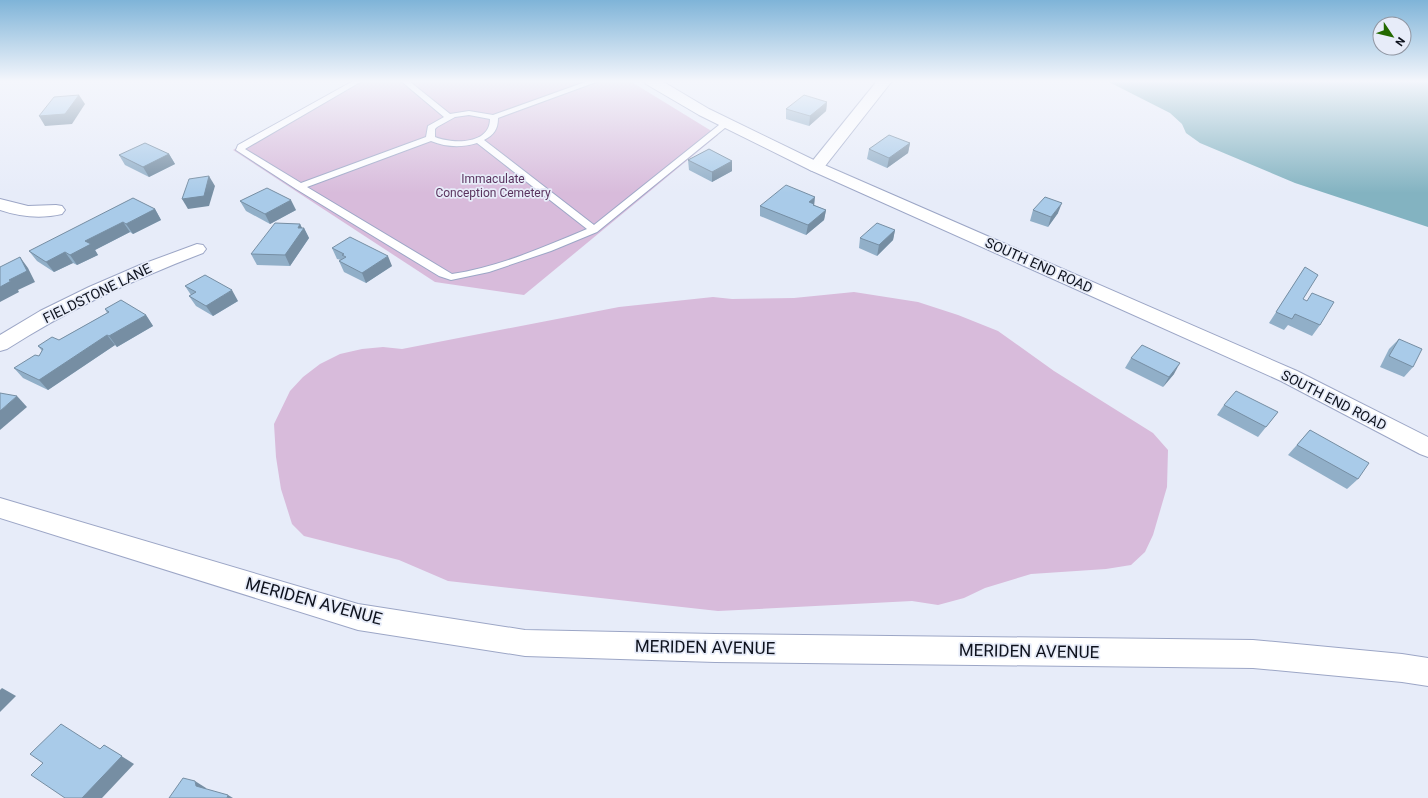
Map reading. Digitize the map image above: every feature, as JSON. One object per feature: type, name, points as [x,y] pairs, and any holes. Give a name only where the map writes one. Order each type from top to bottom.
[{"type":"street","name":"SOUTH END ROAD","points":[[716,118],[816,167],[1288,376],[1428,448]]},
{"type":"street","points":[[816,167],[855,118]]},
{"type":"street","points":[[0,204],[24,212],[56,210]]},
{"type":"street","name":"FIELDSTONE LANE","points":[[0,344],[85,296],[142,270],[197,249]]},
{"type":"street","name":"MERIDEN AVENUE","points":[[0,508],[358,617],[525,643],[715,648],[1253,654],[1402,668],[1428,672]]},
{"type":"lane","points":[[293,118],[240,148],[241,151],[396,247],[451,277],[485,270],[548,249],[594,230],[727,124]]},
{"type":"lane","points":[[432,138],[430,135],[431,128],[445,118]]},
{"type":"lane","points":[[299,187],[432,138],[451,144],[468,143],[478,140],[488,135],[494,127],[494,118]]},
{"type":"lane","points":[[478,140],[594,230]]},
{"type":"green space","name":"Immaculate Conception Cemetery","points":[[289,118],[691,118],[718,135],[524,295],[435,282],[233,150]]},
{"type":"green space","points":[[854,292],[918,302],[958,315],[998,331],[1054,371],[1153,433],[1168,450],[1167,487],[1153,535],[1145,552],[1131,565],[1106,569],[1031,574],[985,588],[964,598],[938,605],[912,601],[718,611],[448,581],[399,560],[304,536],[292,524],[281,489],[276,457],[274,424],[290,391],[303,377],[320,364],[340,354],[362,349],[383,347],[402,349],[619,307],[713,297],[732,299],[794,298]]},
{"type":"water","points":[[1176,118],[1428,118],[1428,227],[1295,183],[1200,143],[1186,133],[1182,124]]},
{"type":"building","points":[[889,135],[910,143],[889,158],[869,149]]},
{"type":"building","points":[[145,143],[169,154],[143,167],[119,155]]},
{"type":"building","points":[[709,149],[732,161],[712,172],[688,160]]},
{"type":"building","points":[[209,176],[204,196],[182,199],[189,179]]},
{"type":"building","points":[[786,185],[815,197],[809,202],[826,210],[808,225],[760,206]]},
{"type":"building","points":[[267,188],[291,200],[265,214],[240,201]]},
{"type":"building","points":[[1045,197],[1062,203],[1051,217],[1033,210]]},
{"type":"building","points":[[133,198],[155,209],[126,224],[123,222],[85,241],[91,244],[70,255],[65,252],[46,262],[29,251]]},
{"type":"building","points":[[275,223],[300,224],[298,228],[304,228],[285,255],[251,254]]},
{"type":"building","points":[[877,223],[895,230],[879,245],[860,238]]},
{"type":"building","points":[[350,237],[388,256],[362,273],[339,261],[346,257],[342,255],[344,254],[332,248]]},
{"type":"building","points":[[20,257],[27,271],[9,280],[11,281],[0,287],[0,267]]},
{"type":"building","points":[[1305,267],[1318,275],[1303,299],[1307,301],[1312,293],[1334,302],[1320,325],[1295,314],[1292,319],[1276,312]]},
{"type":"building","points":[[205,275],[232,290],[206,306],[189,296],[196,292],[185,286]]},
{"type":"building","points":[[121,300],[146,315],[109,336],[107,335],[39,380],[14,368],[35,355],[39,356],[43,349],[38,346],[52,337],[59,340],[109,312],[105,309]]},
{"type":"building","points":[[1399,339],[1422,349],[1413,367],[1389,356]]},
{"type":"building","points":[[1142,345],[1180,363],[1169,377],[1131,358]]},
{"type":"building","points":[[1236,391],[1278,412],[1266,427],[1224,405]]},
{"type":"building","points":[[0,393],[17,396],[0,411]]},
{"type":"building","points":[[1310,430],[1369,463],[1358,479],[1297,445]]},
{"type":"building","points":[[61,724],[100,749],[104,745],[122,756],[82,798],[65,798],[31,775],[43,763],[30,754]]},
{"type":"building","points":[[183,778],[195,781],[196,786],[228,795],[227,798],[169,798]]}]
